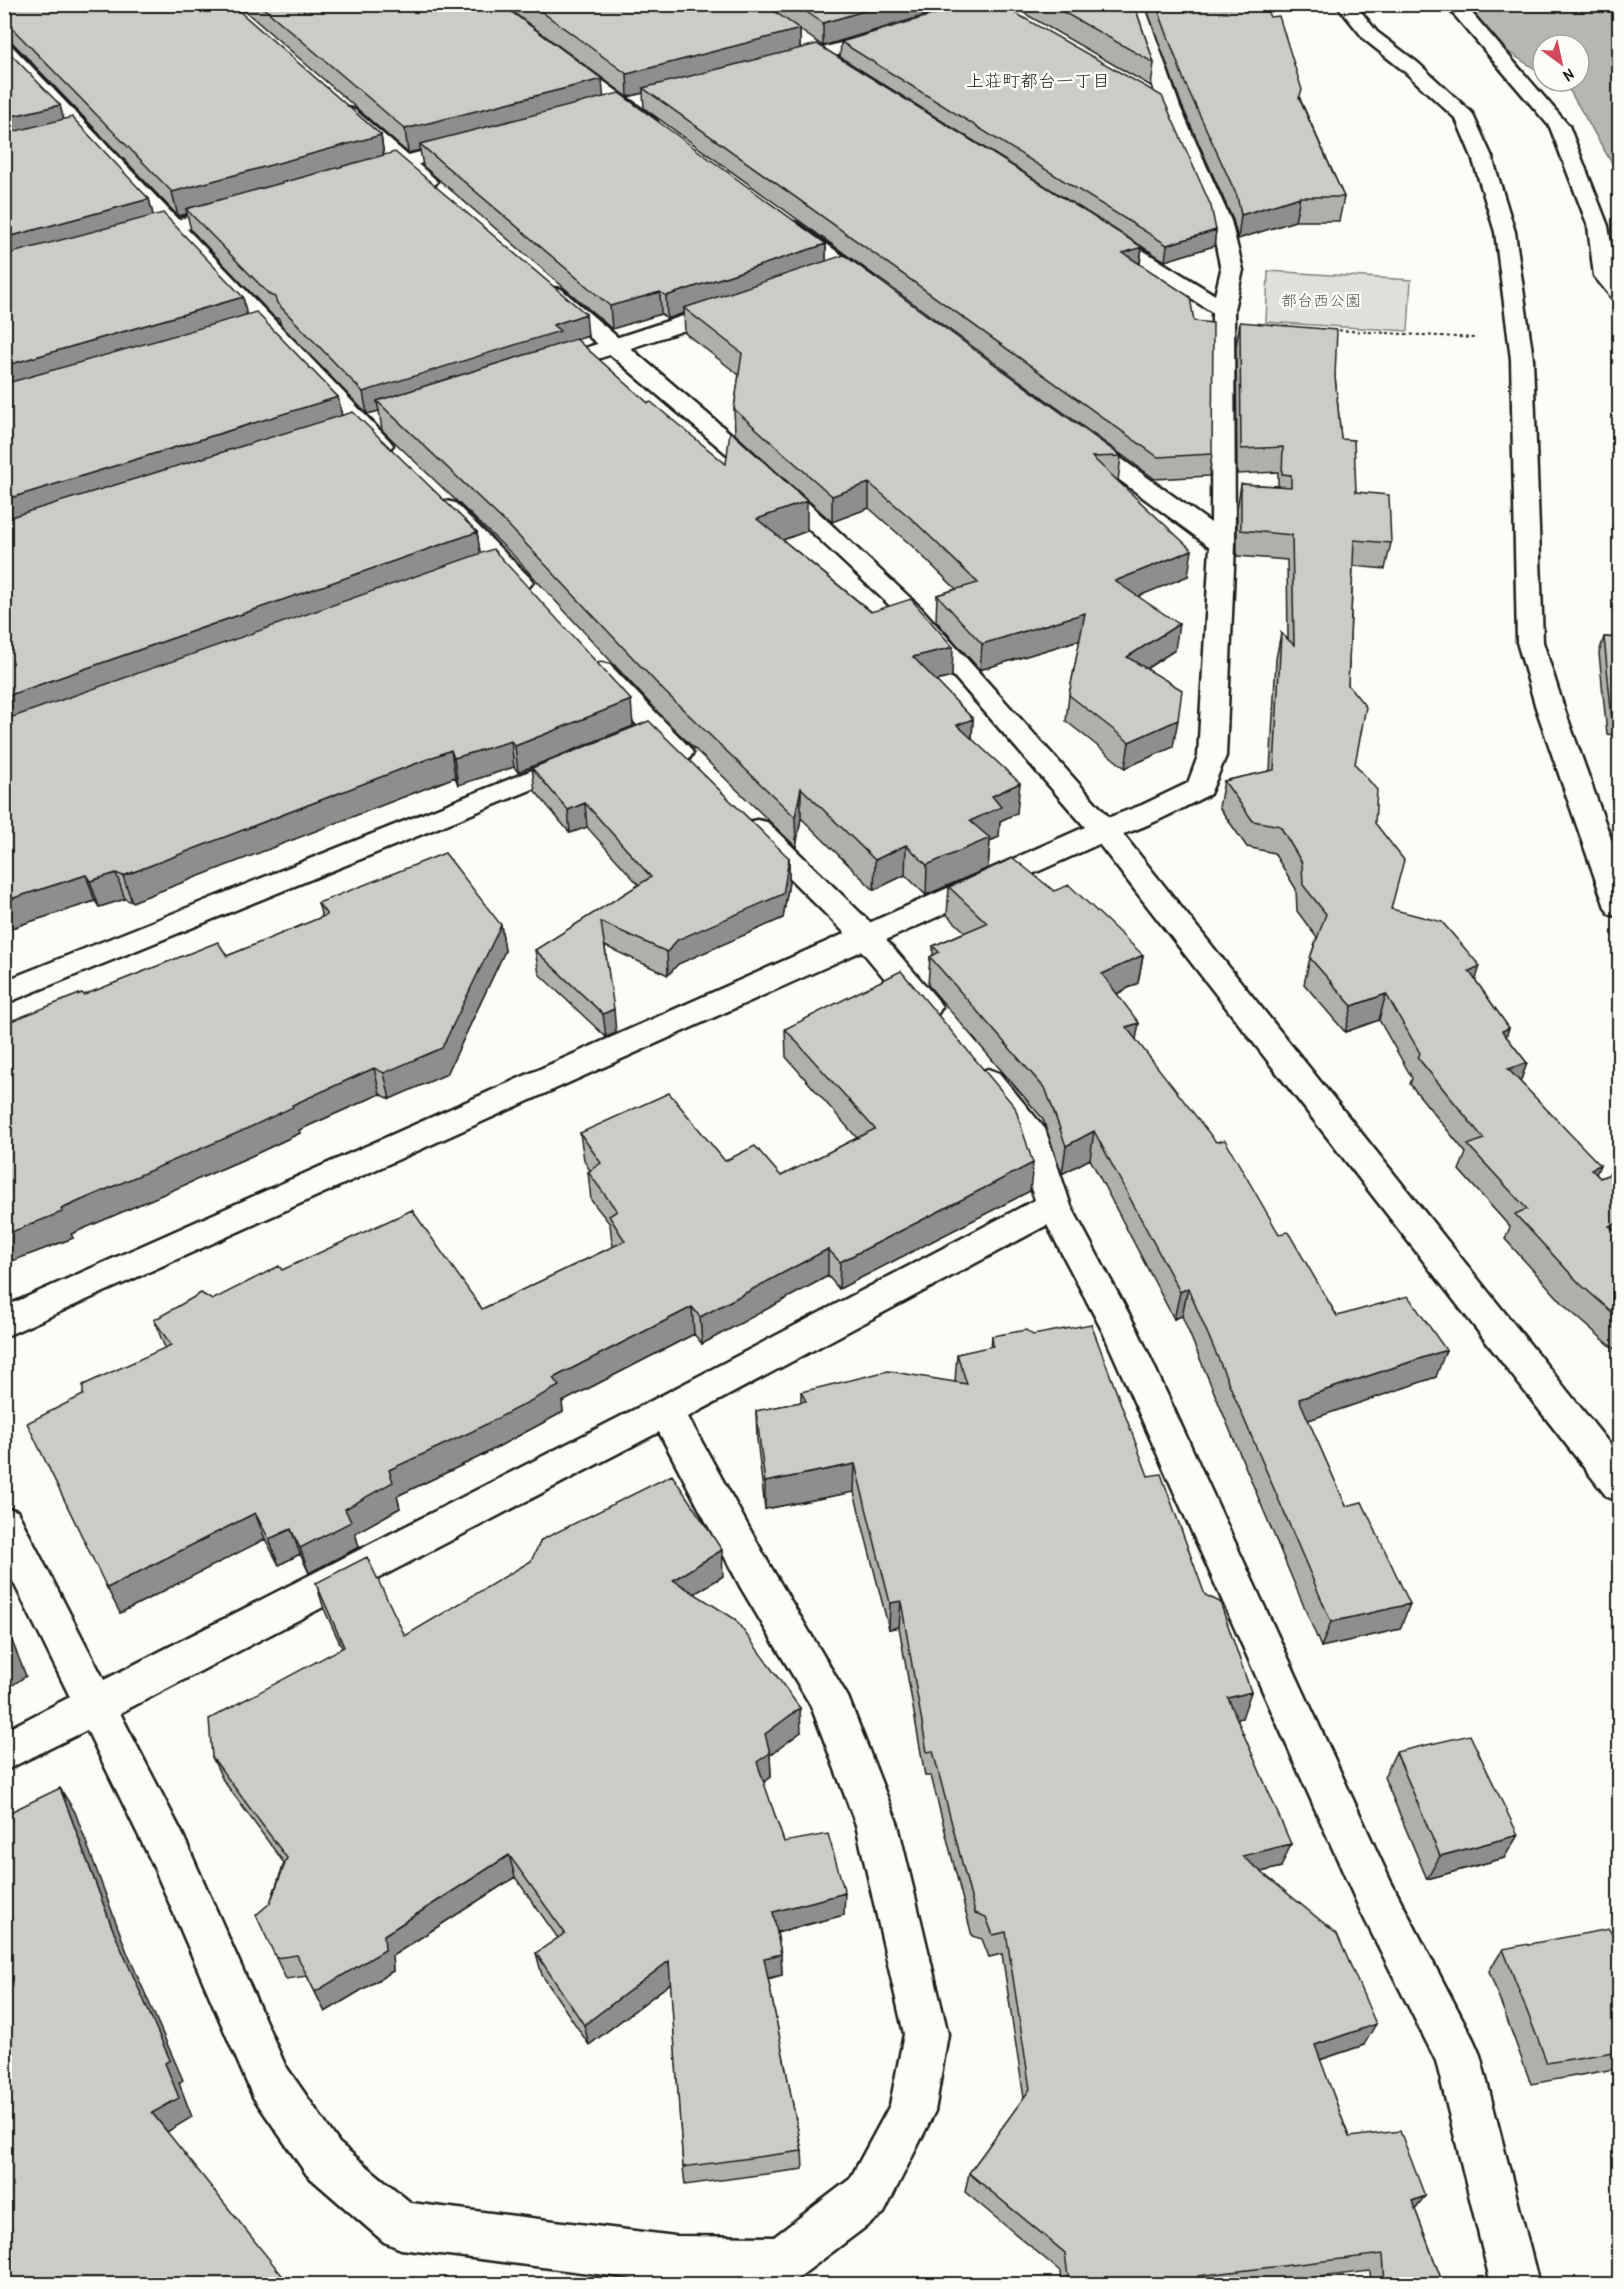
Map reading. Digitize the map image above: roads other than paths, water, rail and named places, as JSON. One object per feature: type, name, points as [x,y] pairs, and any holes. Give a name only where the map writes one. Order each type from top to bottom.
[{"type":"street","points":[[4,1323],[1104,830],[1152,812],[1200,788],[1212,756],[1223,544],[1223,309],[1232,270],[1221,221],[1170,107],[1135,4]]},
{"type":"street","points":[[1345,4],[1371,36],[1411,67],[1464,117],[1482,157],[1505,232],[1521,341],[1530,642],[1550,708],[1620,907]]},
{"type":"street","points":[[1454,4],[1559,126],[1598,226],[1605,276],[1620,293]]},
{"type":"street","points":[[762,70],[899,32]]},
{"type":"street","points":[[801,42],[840,68]]},
{"type":"street","points":[[6,51],[85,131],[172,227],[394,458]]},
{"type":"street","points":[[551,52],[663,134]]},
{"type":"street","points":[[1150,96],[1170,107]]},
{"type":"street","points":[[602,112],[648,100]]},
{"type":"street","points":[[335,102],[440,194]]},
{"type":"street","points":[[62,137],[85,131]]},
{"type":"street","points":[[382,168],[485,141]]},
{"type":"street","points":[[117,243],[250,205]]},
{"type":"street","points":[[769,212],[885,297]]},
{"type":"street","points":[[1082,220],[1223,309]]},
{"type":"street","points":[[824,276],[846,268]]},
{"type":"street","points":[[537,280],[756,467],[912,613],[1104,830],[1620,1486]]},
{"type":"street","points":[[527,374],[748,302]]},
{"type":"street","points":[[246,332],[268,325]]},
{"type":"street","points":[[1069,431],[1223,544]]},
{"type":"street","points":[[427,490],[491,566],[534,598]]},
{"type":"street","points":[[582,651],[644,734],[697,771]]},
{"type":"street","points":[[4,993],[600,752]]},
{"type":"street","points":[[740,813],[867,937],[944,1028]]},
{"type":"street","points":[[967,1056],[1029,1129],[1054,1206],[1120,1331],[1375,1895],[1457,2055],[1515,2284]]},
{"type":"street","points":[[4,1752],[666,1411],[1054,1206]]},
{"type":"street","points":[[4,1523],[167,1848],[269,2081],[323,2159],[401,2225],[675,2260],[781,2261],[867,2196],[912,2111],[926,2034],[877,1825],[828,1697],[755,1576],[666,1411]]},
{"type":"district","name":"上荘町都台一丁目","points":[[1038,81]]},
{"type":"park label","name":"都台西公園","points":[[1321,300]]}]
